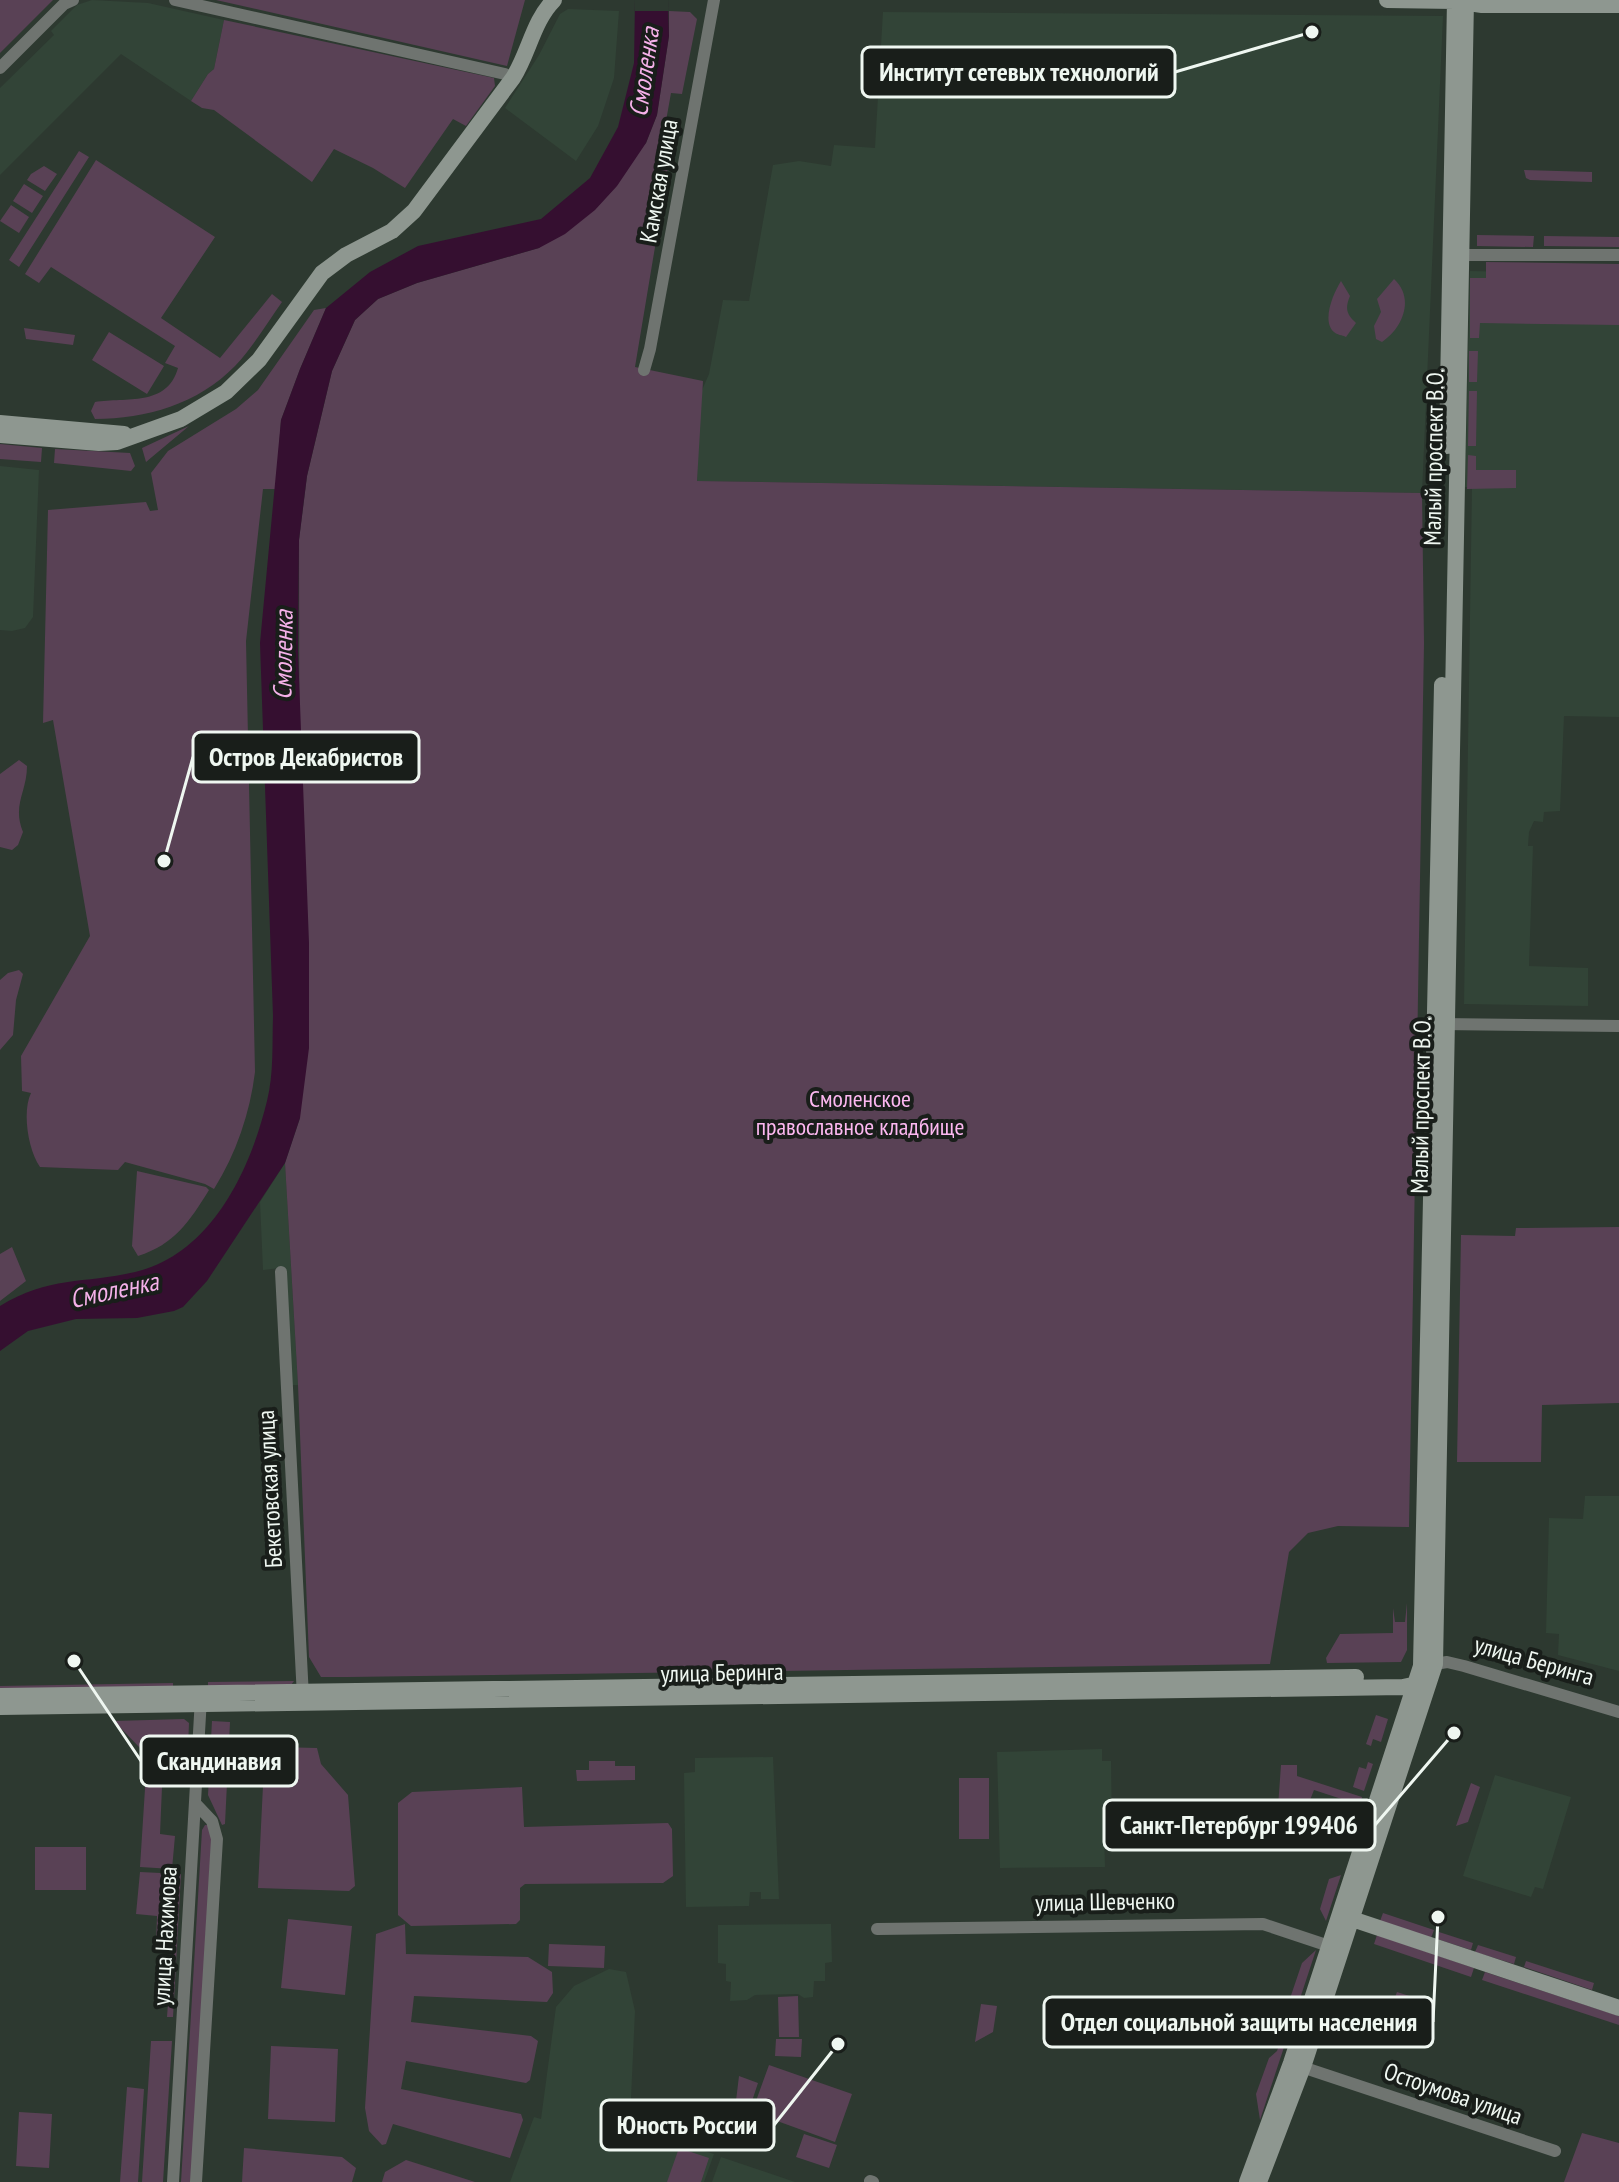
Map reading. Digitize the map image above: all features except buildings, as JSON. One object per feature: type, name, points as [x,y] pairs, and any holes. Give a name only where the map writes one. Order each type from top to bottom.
[{"type":"main road","points":[[0,435],[117,442],[181,419],[226,392],[244,377],[265,352],[322,273],[346,255],[392,231],[414,211],[513,78],[541,16],[554,0]]},
{"type":"main road","points":[[1387,0],[1460,1],[1482,5],[1619,5]]},
{"type":"main road","name":"Малый проспект В.О.","points":[[1259,2182],[1428,1665],[1460,1]]},
{"type":"main road","points":[[0,423],[133,436]]},
{"type":"main road","points":[[1417,1684],[1428,1665]]},
{"type":"main road","name":"улица Беринга","points":[[303,1697],[1402,1676],[1428,1665]]},
{"type":"main road","name":"Малый проспект В.О.","points":[[1247,2182],[1297,2065],[1329,1946],[1346,1917],[1417,1684]]},
{"type":"main road","name":"улица Беринга","points":[[0,1696],[201,1698],[1403,1687],[1417,1684]]},
{"type":"main road","name":"улица Беринга","points":[[0,1707],[201,1698]]},
{"type":"main road","points":[[1346,1917],[1619,2008]]},
{"type":"street","points":[[0,68],[64,4],[73,0]]},
{"type":"street","points":[[175,0],[513,78]]},
{"type":"street","name":"Камская улица","points":[[644,370],[714,0]]},
{"type":"street","points":[[1455,255],[1619,255]]},
{"type":"street","points":[[1441,1024],[1619,1026]]},
{"type":"street","name":"Бекетовская улица","points":[[281,1272],[303,1697]]},
{"type":"street","name":"улица Беринга","points":[[1428,1665],[1460,1664],[1619,1712]]},
{"type":"street","name":"улица Нахимова","points":[[173,2182],[201,1698]]},
{"type":"street","points":[[195,1803],[212,1821],[217,1839],[196,2182]]},
{"type":"street","name":"улица Шевченко","points":[[877,1929],[1263,1924],[1329,1946]]},
{"type":"street","name":"Остоумова улица","points":[[1297,2065],[1555,2151]]},
{"type":"shaded area","points":[[92,0],[148,3],[224,20],[214,69],[191,101],[121,54],[0,175],[0,88],[54,35],[51,31],[77,5]]},
{"type":"shaded area","points":[[568,9],[619,11],[614,78],[598,126],[576,161],[505,108],[539,55],[560,14]]},
{"type":"shaded area","points":[[883,12],[1443,16],[1422,493],[697,481],[699,397],[709,374],[723,300],[749,301],[773,165],[799,161],[831,166],[834,145],[875,148]]},
{"type":"shaded area","points":[[1470,271],[1619,274],[1619,717],[1564,716],[1560,811],[1544,812],[1543,822],[1534,821],[1528,846],[1533,846],[1529,966],[1588,968],[1588,1006],[1464,1004],[1472,487],[1465,487]]},
{"type":"shaded area","points":[[0,466],[39,470],[33,617],[25,628],[12,631],[0,630]]},
{"type":"shaded area","points":[[285,1163],[298,1385],[286,1385],[280,1268],[263,1270],[260,1202]]},
{"type":"shaded area","points":[[1585,1496],[1619,1496],[1619,1671],[1558,1655],[1559,1634],[1546,1633],[1549,1518],[1583,1519]]},
{"type":"shaded area","points":[[1102,1749],[1102,1761],[1111,1761],[1112,1832],[1104,1833],[1105,1867],[1000,1868],[997,1752]]},
{"type":"shaded area","points":[[773,1757],[779,1899],[761,1899],[761,1892],[750,1892],[749,1906],[686,1907],[684,1773],[695,1772],[695,1758]]},
{"type":"shaded area","points":[[1495,1775],[1571,1797],[1543,1889],[1535,1887],[1531,1897],[1463,1876]]},
{"type":"shaded area","points":[[831,1924],[832,1962],[825,1963],[825,1981],[814,1981],[813,1997],[804,1998],[798,1994],[755,1995],[747,2000],[730,2001],[731,1982],[726,1981],[726,1964],[718,1963],[718,1925]]},
{"type":"shaded area","points":[[609,1969],[626,1972],[635,2011],[630,2120],[672,2130],[680,2143],[714,2154],[704,2182],[510,2182],[534,2117],[541,2119],[556,2007],[574,1986]]},
{"type":"shaded area","points":[[721,2157],[795,2182],[712,2182]]},
{"type":"green space","points":[[0,0],[53,0],[0,53]]},
{"type":"green space","points":[[216,0],[525,0],[507,66]]},
{"type":"green space","name":"Смоленское православное кладбище","points":[[669,11],[690,12],[697,19],[682,94],[671,93],[666,121],[677,123],[666,177],[656,176],[659,183],[666,181],[635,367],[703,381],[697,481],[1422,493],[1424,643],[1409,1527],[1338,1526],[1308,1533],[1289,1552],[1270,1664],[321,1677],[309,1657],[285,1163],[300,1118],[299,540],[307,476],[332,371],[355,320],[378,299],[417,283],[539,248],[646,143],[657,115],[669,36]]},
{"type":"green space","points":[[224,20],[494,78],[495,86],[466,126],[453,119],[405,188],[334,149],[312,182],[214,110],[202,108],[191,101],[214,69]]},
{"type":"green space","points":[[79,151],[89,157],[19,267],[9,260]]},
{"type":"green space","points":[[96,160],[215,237],[161,318],[220,358],[272,294],[282,302],[242,359],[205,390],[152,412],[95,419],[91,411],[95,402],[155,395],[173,380],[178,368],[165,363],[175,346],[51,267],[39,283],[25,274]]},
{"type":"green space","points":[[44,166],[57,174],[45,191],[27,180]]},
{"type":"green space","points":[[1524,170],[1592,172],[1592,182],[1530,180],[1526,178]]},
{"type":"green space","points":[[24,184],[43,196],[32,213],[13,201]]},
{"type":"green space","points":[[11,205],[29,217],[19,233],[0,221]]},
{"type":"green space","points":[[1477,235],[1534,236],[1533,247],[1477,246]]},
{"type":"green space","points":[[1544,236],[1619,237],[1619,247],[1544,246]]},
{"type":"green space","points":[[1486,262],[1619,264],[1619,325],[1480,323],[1479,338],[1470,338],[1470,278],[1486,278]]},
{"type":"green space","points":[[1394,279],[1404,295],[1404,312],[1396,329],[1382,342],[1376,339],[1374,326],[1381,312],[1377,299]]},
{"type":"green space","points":[[1341,281],[1350,296],[1348,314],[1356,323],[1346,337],[1334,332],[1329,321],[1332,299]]},
{"type":"green space","points":[[326,308],[281,420],[276,489],[263,489],[246,641],[255,1072],[241,1133],[214,1189],[125,1162],[118,1170],[40,1167],[32,1151],[28,1130],[27,1110],[31,1093],[22,1091],[21,1056],[90,936],[53,720],[43,723],[48,510],[146,502],[150,511],[158,510],[151,473],[168,451],[236,409],[258,390],[314,310]]},
{"type":"green space","points":[[24,328],[75,335],[73,345],[26,339]]},
{"type":"green space","points":[[109,332],[164,366],[147,394],[92,360]]},
{"type":"green space","points":[[1469,351],[1478,351],[1477,382],[1469,382]]},
{"type":"green space","points":[[1469,391],[1477,391],[1476,446],[1468,446]]},
{"type":"green space","points":[[189,426],[146,462],[142,448]]},
{"type":"green space","points":[[0,444],[42,448],[41,462],[0,459]]},
{"type":"green space","points":[[55,449],[130,453],[135,466],[131,471],[54,463]]},
{"type":"green space","points":[[1468,455],[1476,456],[1476,470],[1516,470],[1516,488],[1467,489]]},
{"type":"green space","points":[[19,760],[27,766],[19,806],[23,832],[18,845],[12,850],[0,847],[0,774]]},
{"type":"green space","points":[[19,970],[23,974],[16,1000],[13,1035],[0,1050],[0,980],[8,973]]},
{"type":"green space","points":[[137,1171],[209,1190],[180,1230],[162,1245],[138,1256],[132,1246]]},
{"type":"green space","points":[[1619,1227],[1619,1403],[1542,1405],[1541,1462],[1457,1462],[1461,1235],[1515,1236],[1516,1228]]},
{"type":"green space","points":[[12,1247],[26,1281],[0,1301],[0,1254]]},
{"type":"green space","points":[[1407,1603],[1407,1650],[1401,1662],[1327,1663],[1326,1658],[1340,1634],[1393,1633],[1393,1608],[1395,1622],[1405,1622]]},
{"type":"green space","points":[[294,1681],[291,1685],[208,1686],[208,1682]]},
{"type":"green space","points":[[173,1683],[173,1688],[0,1691],[0,1686]]},
{"type":"green space","points":[[1376,1715],[1388,1719],[1381,1742],[1373,1739],[1371,1746],[1366,1744]]},
{"type":"green space","points":[[184,1719],[189,1723],[188,1748],[167,1747],[165,1774],[114,1721]]},
{"type":"green space","points":[[212,1721],[230,1722],[225,1824],[222,1825],[208,1795]]},
{"type":"green space","points":[[278,1747],[317,1748],[321,1764],[348,1795],[355,1886],[349,1891],[258,1888],[264,1765]]},
{"type":"green space","points":[[589,1761],[615,1761],[615,1766],[635,1766],[635,1780],[577,1781],[576,1770],[589,1770]]},
{"type":"green space","points":[[1368,1762],[1373,1764],[1364,1791],[1353,1787],[1359,1767],[1366,1769]]},
{"type":"green space","points":[[1281,1765],[1297,1765],[1297,1776],[1362,1797],[1360,1805],[1314,1790],[1310,1800],[1295,1802],[1294,1822],[1277,1821]]},
{"type":"green space","points":[[146,1773],[162,1787],[160,1834],[175,1836],[172,1869],[140,1867]]},
{"type":"green space","points":[[959,1778],[989,1778],[989,1839],[959,1839]]},
{"type":"green space","points":[[1471,1783],[1480,1787],[1468,1822],[1456,1826]]},
{"type":"green space","points":[[522,1787],[524,1827],[668,1823],[672,1829],[673,1876],[663,1883],[525,1884],[520,1888],[520,1920],[516,1924],[411,1926],[398,1915],[398,1803],[412,1792]]},
{"type":"green space","points":[[1362,1812],[1349,1852],[1342,1841],[1350,1816]]},
{"type":"green space","points":[[205,1825],[212,1833],[191,2182],[181,2182],[202,1830]]},
{"type":"green space","points":[[35,1847],[86,1847],[86,1890],[35,1890]]},
{"type":"green space","points":[[140,1872],[181,1874],[173,2017],[167,2017],[172,1947],[156,1946],[157,1916],[136,1914]]},
{"type":"green space","points":[[1341,1875],[1326,1921],[1320,1909],[1329,1879]]},
{"type":"green space","points":[[1383,1913],[1434,1930],[1431,1938],[1380,1921]]},
{"type":"green space","points":[[288,1919],[352,1926],[345,1995],[281,1988]]},
{"type":"green space","points":[[405,1924],[406,1954],[528,1957],[552,1972],[553,1993],[547,2002],[414,1996],[411,2022],[531,2036],[538,2041],[530,2080],[526,2083],[406,2061],[401,2089],[521,2114],[523,2120],[510,2158],[393,2124],[386,2144],[382,2145],[369,2131],[365,2108],[376,1934]]},
{"type":"green space","points":[[1439,1932],[1473,1943],[1471,1950],[1437,1939]]},
{"type":"green space","points":[[1377,1935],[1474,1968],[1471,1977],[1374,1944]]},
{"type":"green space","points":[[549,1944],[605,1946],[604,1968],[548,1966]]},
{"type":"green space","points":[[1478,1945],[1516,1957],[1514,1964],[1475,1952]]},
{"type":"green space","points":[[1316,1950],[1260,2120],[1256,2094],[1269,2058],[1277,2051],[1282,2037],[1281,2025],[1302,1963]]},
{"type":"green space","points":[[1526,1961],[1594,1983],[1592,1990],[1524,1967]]},
{"type":"green space","points":[[1485,1972],[1619,2016],[1619,2025],[1482,1980]]},
{"type":"green space","points":[[1397,1992],[1425,2001],[1421,2014],[1392,2005]]},
{"type":"green space","points":[[798,1996],[799,2037],[779,2037],[778,1997]]},
{"type":"green space","points":[[981,2004],[997,2006],[993,2032],[975,2042]]},
{"type":"green space","points":[[776,2039],[802,2039],[801,2057],[775,2056]]},
{"type":"green space","points":[[151,2041],[172,2041],[163,2182],[142,2182]]},
{"type":"green space","points":[[271,2046],[338,2049],[335,2122],[268,2119]]},
{"type":"green space","points":[[769,2065],[852,2094],[835,2142],[752,2112]]},
{"type":"green space","points":[[739,2076],[758,2083],[748,2113],[735,2109]]},
{"type":"green space","points":[[127,2087],[144,2089],[138,2182],[120,2182]]},
{"type":"green space","points":[[19,2112],[52,2114],[49,2168],[16,2166]]},
{"type":"green space","points":[[1582,2133],[1619,2143],[1619,2182],[1564,2182]]},
{"type":"green space","points":[[804,2134],[837,2145],[829,2168],[796,2157]]},
{"type":"green space","points":[[244,2148],[342,2157],[356,2168],[352,2182],[242,2182]]},
{"type":"green space","points":[[679,2148],[709,2158],[701,2182],[667,2182]]},
{"type":"green space","points":[[406,2160],[475,2182],[382,2182],[385,2172]]},
{"type":"water","name":"Смоленка","points":[[635,0],[668,0],[669,36],[657,115],[646,143],[617,186],[595,210],[565,234],[539,248],[417,283],[378,299],[355,320],[332,371],[307,476],[299,540],[298,651],[309,943],[309,1048],[300,1118],[285,1163],[207,1281],[183,1307],[137,1318],[76,1319],[28,1331],[0,1351],[0,1306],[51,1285],[135,1272],[162,1262],[185,1248],[223,1206],[238,1181],[260,1128],[271,1080],[273,1016],[260,643],[281,420],[326,308],[370,272],[418,246],[541,219],[590,178],[618,127],[634,63]]},
{"type":"pier","points":[[635,0],[668,0],[669,11],[635,11]]},
{"type":"place","name":"Институт сетевых технологий","points":[[1312,32]]},
{"type":"place","name":"Остров Декабристов","points":[[164,861]]},
{"type":"place","name":"Скандинавия","points":[[74,1661]]},
{"type":"place","name":"Санкт-Петербург 199406","points":[[1454,1733]]},
{"type":"place","name":"Отдел социальной защиты населения","points":[[1438,1917]]},
{"type":"place","name":"Юность России","points":[[838,2044]]}]
